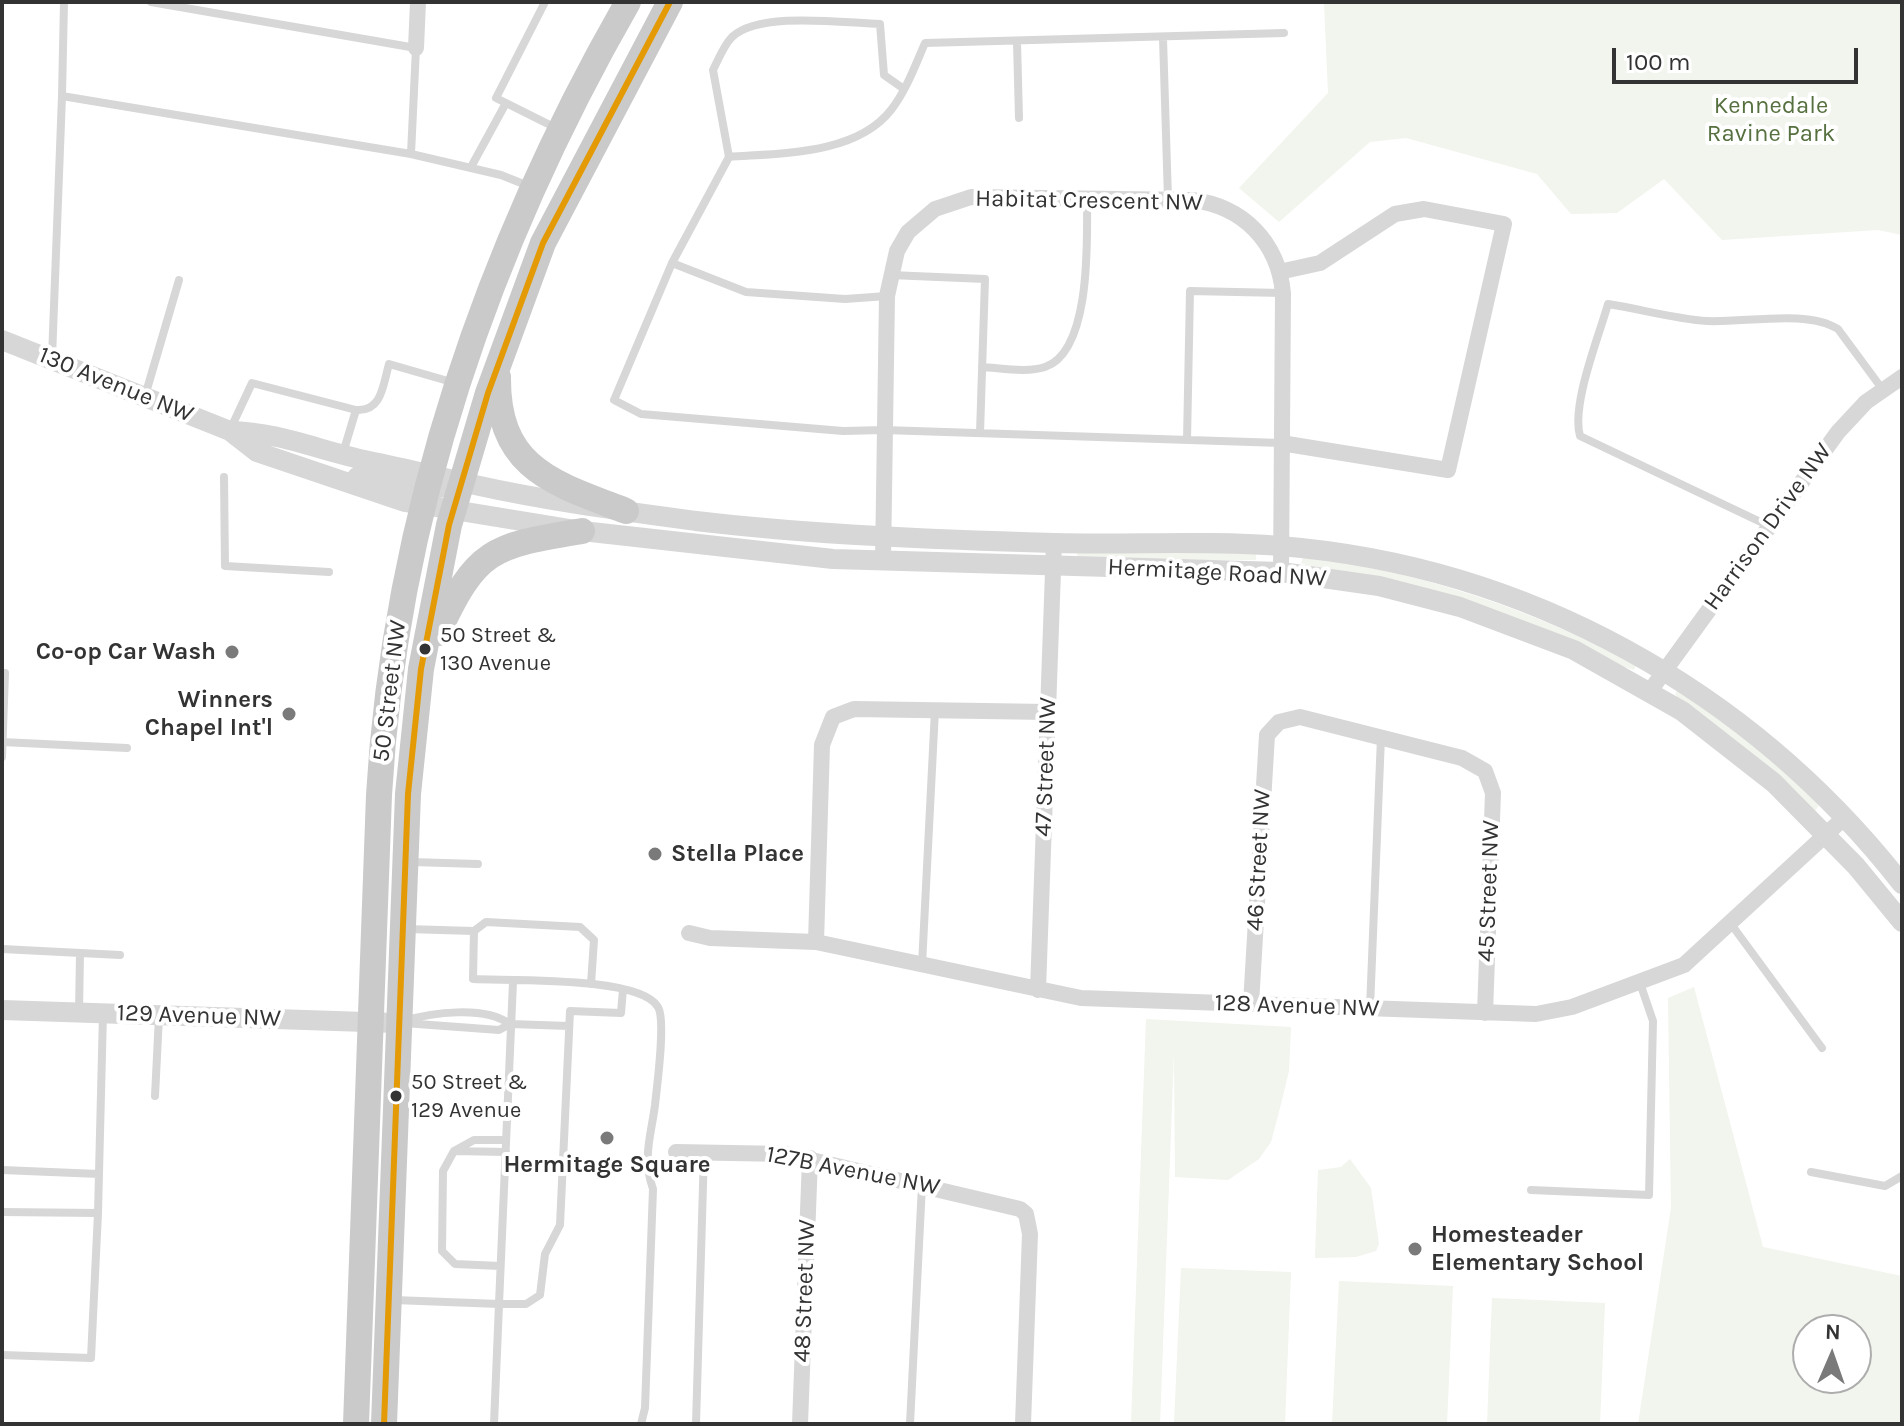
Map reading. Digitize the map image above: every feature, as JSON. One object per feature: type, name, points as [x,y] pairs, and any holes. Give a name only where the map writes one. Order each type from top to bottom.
[{"type":"main road","name":"50 Street NW","points":[[384,1424],[388,1300],[383,734],[402,594],[427,488],[460,384],[532,187],[558,129],[628,2]]},
{"type":"main road","name":"50 Street NW","points":[[356,1424],[384,1023],[401,929],[416,713],[421,669],[452,510],[498,363],[543,243],[670,2]]},
{"type":"main road","points":[[498,363],[502,420],[522,458],[552,482],[626,511]]},
{"type":"main road","points":[[421,669],[462,584],[496,551],[532,538],[582,531]]},
{"type":"street","points":[[416,48],[418,2]]},
{"type":"street","name":"Habitat Crescent NW","points":[[883,560],[887,296],[897,251],[908,232],[921,218],[949,203],[985,195],[1168,199],[1205,201],[1231,210],[1269,245],[1279,272],[1283,293],[1281,572]]},
{"type":"street","points":[[1279,272],[1320,263],[1395,214],[1424,209],[1504,224],[1448,470],[1281,443]]},
{"type":"street","name":"130 Avenue NW","points":[[2,340],[230,431],[257,452],[333,477],[364,477],[427,488]]},
{"type":"street","name":"Harrison Drive NW","points":[[1650,691],[1843,425],[1902,377]]},
{"type":"street","name":"130 Avenue NW","points":[[230,431],[266,432],[342,455],[427,488]]},
{"type":"street","name":"Hermitage Road NW","points":[[427,488],[460,482],[626,511],[761,527],[883,536],[1054,543],[1280,546],[1387,561],[1465,581],[1541,609],[1664,669],[1783,757],[1845,817],[1902,884]]},
{"type":"street","name":"Hermitage Road NW","points":[[427,488],[452,510],[582,531],[780,554],[1281,572],[1379,586],[1487,615],[1574,650],[1650,691],[1745,758],[1826,835],[1902,922]]},
{"type":"street","name":"47 Street NW","points":[[1038,990],[1054,543]]},
{"type":"street","points":[[816,942],[822,745],[833,717],[854,709],[1048,712]]},
{"type":"street","name":"46 Street NW","points":[[1251,1004],[1267,735],[1279,722],[1312,718],[1381,737]]},
{"type":"street","name":"45 Street NW","points":[[1381,737],[1462,758],[1485,771],[1493,793],[1485,1013]]},
{"type":"street","name":"128 Avenue NW","points":[[689,933],[704,937],[816,942],[1081,998],[1485,1013],[1555,1012],[1684,965],[1845,817]]},
{"type":"street","name":"129 Avenue NW","points":[[2,1010],[384,1023]]},
{"type":"street","name":"127B Avenue NW","points":[[676,1152],[764,1152],[810,1158],[1005,1203],[1026,1214],[1030,1234],[1023,1424]]},
{"type":"street","name":"48 Street NW","points":[[800,1424],[810,1158]]},
{"type":"lane","points":[[52,358],[64,2]]},
{"type":"lane","points":[[151,2],[416,48],[411,154]]},
{"type":"lane","points":[[545,2],[496,98],[558,129]]},
{"type":"lane","points":[[904,89],[884,75],[880,24],[764,23],[746,28],[731,38],[713,70],[729,157],[672,263],[614,400],[641,414],[843,431],[1281,443]]},
{"type":"lane","points":[[729,157],[797,152],[852,139],[890,113],[925,43],[1284,33]]},
{"type":"lane","points":[[1163,38],[1168,199]]},
{"type":"lane","points":[[1017,42],[1019,118]]},
{"type":"lane","points":[[62,96],[411,154],[471,167],[532,187]]},
{"type":"lane","points":[[471,167],[506,103]]},
{"type":"lane","points":[[982,367],[1044,367],[1056,360],[1066,345],[1085,289],[1087,197]]},
{"type":"lane","points":[[672,263],[746,292],[845,299],[887,296]]},
{"type":"lane","points":[[890,275],[985,279],[980,433]]},
{"type":"lane","points":[[145,397],[179,280]]},
{"type":"lane","points":[[1187,440],[1190,291],[1283,293]]},
{"type":"lane","points":[[1769,526],[1580,436],[1576,425],[1608,304],[1706,321],[1802,319],[1829,323],[1838,329],[1883,390]]},
{"type":"lane","points":[[230,431],[252,383],[356,410],[369,410],[376,404],[389,364],[460,384]]},
{"type":"lane","points":[[342,455],[356,410]]},
{"type":"lane","points":[[224,477],[225,566],[329,572]]},
{"type":"lane","points":[[2,757],[5,673]]},
{"type":"lane","points":[[922,966],[935,710]]},
{"type":"lane","points":[[1370,1009],[1381,737]]},
{"type":"lane","points":[[2,742],[127,748]]},
{"type":"lane","points":[[404,862],[478,864]]},
{"type":"lane","points":[[401,929],[474,931],[486,922],[580,927],[594,940],[591,984]]},
{"type":"lane","points":[[1731,924],[1822,1048]]},
{"type":"lane","points":[[474,931],[473,979],[591,984],[623,989],[651,998],[661,1014],[655,1102],[646,1154],[653,1189],[645,1408],[641,1424]]},
{"type":"lane","points":[[2,949],[120,955]]},
{"type":"lane","points":[[79,1012],[80,953]]},
{"type":"lane","points":[[494,1424],[513,982]]},
{"type":"lane","points":[[1531,1190],[1649,1195],[1653,1021],[1640,983]]},
{"type":"lane","points":[[388,1300],[526,1304],[540,1295],[544,1259],[560,1225],[570,1011],[621,1013],[623,989]]},
{"type":"lane","points":[[2,1355],[91,1358],[103,1013]]},
{"type":"lane","points":[[155,1096],[159,1015]]},
{"type":"lane","points":[[384,1023],[499,1030],[510,1024],[569,1026]]},
{"type":"lane","points":[[500,1266],[455,1264],[442,1251],[443,1171],[454,1151],[474,1140],[506,1140]]},
{"type":"lane","points":[[696,1424],[705,1150]]},
{"type":"lane","points":[[454,1151],[506,1152]]},
{"type":"lane","points":[[2,1170],[99,1174]]},
{"type":"lane","points":[[1811,1172],[1885,1186],[1902,1176]]},
{"type":"lane","points":[[910,1424],[922,1185]]},
{"type":"lane","points":[[2,1212],[98,1213]]},
{"type":"green space","name":"Kennedale Ravine Park","points":[[1324,2],[1902,2],[1902,235],[1878,230],[1722,240],[1664,179],[1617,213],[1571,214],[1537,174],[1406,138],[1370,142],[1279,222],[1239,188],[1328,93]]},
{"type":"green space","points":[[1091,550],[1256,553],[1256,560],[1078,560],[1077,553]]},
{"type":"green space","points":[[1303,557],[1390,572],[1474,596],[1556,626],[1636,664],[1634,670],[1312,567],[1301,563]]},
{"type":"green space","points":[[1679,689],[1754,744],[1820,804],[1815,811],[1681,702],[1675,694]]},
{"type":"green space","points":[[1694,987],[1763,1247],[1902,1276],[1902,1424],[1638,1424],[1671,1208],[1668,998]]},
{"type":"green space","points":[[1146,1019],[1291,1027],[1289,1071],[1271,1142],[1259,1159],[1228,1180],[1175,1177],[1174,1052],[1160,1424],[1131,1424]]},
{"type":"green space","points":[[1350,1159],[1371,1188],[1379,1244],[1376,1251],[1356,1257],[1315,1258],[1318,1170],[1341,1167]]},
{"type":"green space","points":[[1181,1268],[1291,1272],[1285,1424],[1174,1424]]},
{"type":"green space","points":[[1339,1281],[1453,1286],[1447,1424],[1332,1424]]},
{"type":"green space","points":[[1492,1298],[1605,1303],[1600,1424],[1487,1424]]},
{"type":"transit line","points":[[384,1424],[408,794],[421,669],[449,525],[488,393],[543,243],[670,2]]},
{"type":"place","name":"50 Street & 130 Avenue","points":[[425,649]]},
{"type":"place","name":"Co-op Car Wash","points":[[232,652]]},
{"type":"place","name":"Winners Chapel Int'l","points":[[289,714]]},
{"type":"place","name":"Stella Place","points":[[655,854]]},
{"type":"place","name":"50 Street & 129 Avenue","points":[[396,1096]]},
{"type":"place","name":"Hermitage Square","points":[[607,1138]]},
{"type":"place","name":"Homesteader Elementary School","points":[[1415,1249]]}]
